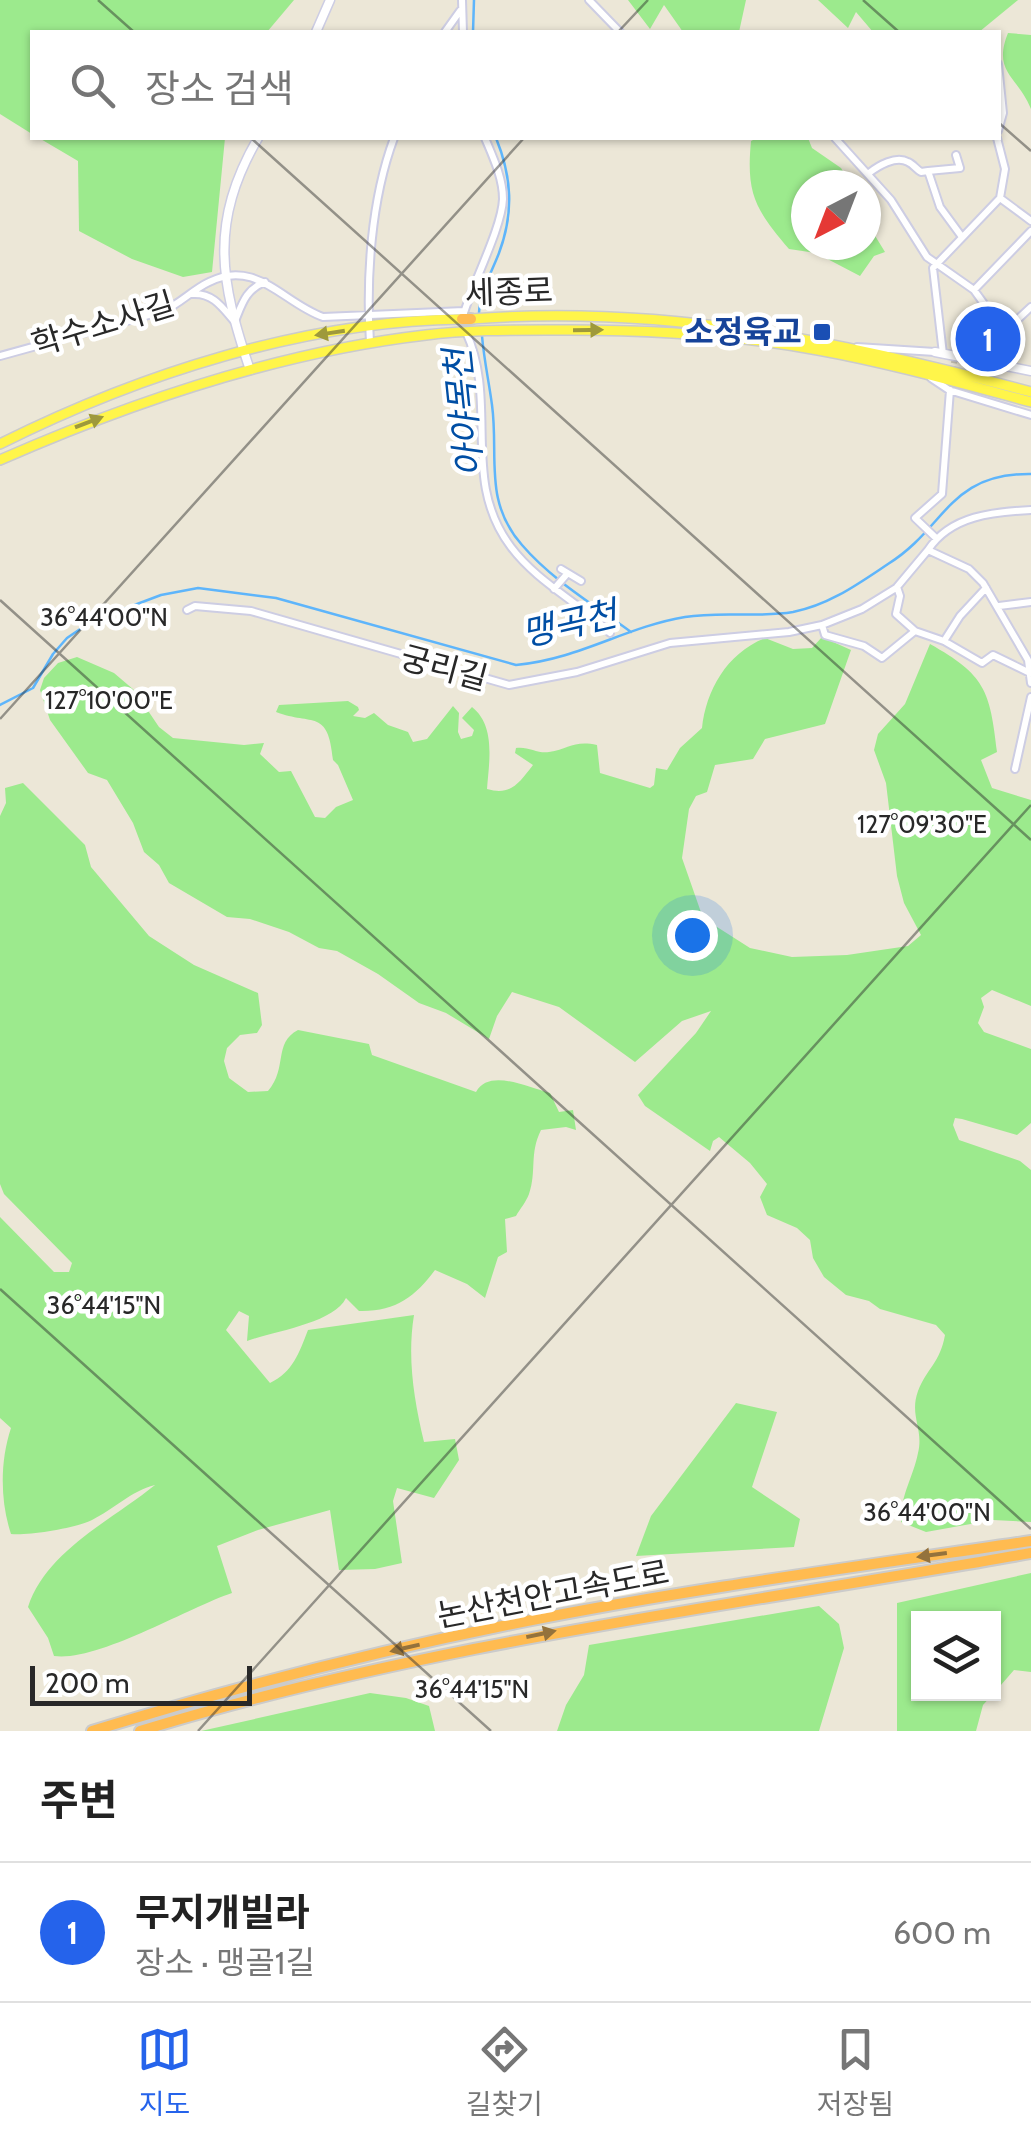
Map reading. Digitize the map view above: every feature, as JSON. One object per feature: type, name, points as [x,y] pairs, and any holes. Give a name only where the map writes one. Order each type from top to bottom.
[{"type":"highway","name":"논산천안고속도로","points":[[92,1731],[286,1675],[530,1620],[775,1578],[1030,1545]]},
{"type":"highway","name":"논산천안고속도로","points":[[140,1731],[350,1675],[558,1631],[1030,1545]]},
{"type":"main road","points":[[317,30],[330,0]]},
{"type":"main road","points":[[250,370],[224,276],[224,227],[236,179],[257,140]]},
{"type":"main road","name":"세종로","points":[[0,460],[90,420],[250,370],[487,318],[597,316],[750,328],[1031,392]]},
{"type":"main road","name":"세종로","points":[[0,444],[109,396],[244,352],[369,321],[467,322],[491,330],[686,332],[818,350],[922,372],[1031,402]]},
{"type":"main road","points":[[939,353],[1031,370]]},
{"type":"street","points":[[462,0],[464,30]]},
{"type":"street","points":[[589,0],[618,30]]},
{"type":"street","points":[[446,30],[460,11]]},
{"type":"street","points":[[1001,88],[1001,124]]},
{"type":"street","points":[[370,343],[381,182],[393,140]]},
{"type":"street","points":[[467,322],[503,199],[500,176],[486,140]]},
{"type":"street","points":[[836,140],[865,170]]},
{"type":"street","points":[[843,347],[939,353],[932,273],[936,264],[1000,198],[1005,170],[999,140]]},
{"type":"street","points":[[874,170],[898,160],[907,161],[921,172],[960,168],[956,155]]},
{"type":"street","points":[[928,171],[940,207],[962,237]]},
{"type":"street","points":[[881,188],[927,257],[974,290],[1003,333],[1005,365]]},
{"type":"street","points":[[1000,198],[1031,221]]},
{"type":"street","points":[[974,290],[1031,231]]},
{"type":"street","points":[[224,276],[246,274],[323,317],[369,321]]},
{"type":"street","name":"학수소사길","points":[[0,356],[162,312],[224,276]]},
{"type":"street","points":[[192,294],[212,297],[235,322],[243,300],[265,282]]},
{"type":"street","points":[[1003,333],[1031,307]]},
{"type":"street","name":"세종로","points":[[467,322],[482,394],[481,474],[496,524],[512,548],[554,589],[610,633]]},
{"type":"street","points":[[922,372],[950,390],[1031,415]]},
{"type":"street","points":[[936,540],[915,518],[942,494],[950,390]]},
{"type":"street","name":"궁리길","points":[[187,610],[195,606],[251,611],[509,685],[576,672],[670,643],[789,632],[822,625],[862,609],[897,587],[936,540],[972,518],[987,512],[1031,510]]},
{"type":"street","points":[[928,550],[969,569],[986,588],[1028,660],[1031,683]]},
{"type":"street","points":[[554,589],[564,572],[581,581]]},
{"type":"street","points":[[897,587],[900,596],[896,614],[914,631],[944,640],[982,664],[993,656],[1030,673]]},
{"type":"street","points":[[944,640],[986,588]]},
{"type":"street","points":[[998,606],[1031,602]]},
{"type":"street","points":[[822,625],[825,635],[864,646],[882,658],[901,646],[914,631]]},
{"type":"street","points":[[1015,769],[1031,697]]},
{"type":"green space","points":[[0,0],[294,0],[269,30],[30,30],[30,133],[0,114]]},
{"type":"green space","points":[[628,0],[746,0],[739,30],[682,30],[664,5],[650,29]]},
{"type":"green space","points":[[818,0],[1018,0],[981,30],[871,30],[856,12],[848,28]]},
{"type":"green space","points":[[1008,33],[1031,35],[1031,109],[1005,66]]},
{"type":"green space","points":[[42,140],[225,140],[212,272],[183,277],[132,259],[79,231],[78,161]]},
{"type":"green space","points":[[753,140],[809,140],[812,148],[842,170],[791,170],[791,249],[761,211],[750,175]]},
{"type":"green space","points":[[829,260],[871,260],[860,276]]},
{"type":"green space","points":[[822,637],[851,650],[825,724],[765,739],[753,759],[715,765],[707,792],[696,796],[689,809],[682,858],[703,918],[750,948],[792,957],[847,955],[908,946],[921,935],[904,903],[897,876],[886,783],[874,750],[878,734],[905,704],[930,644],[963,665],[982,686],[997,752],[981,760],[992,788],[1031,800],[1031,1006],[992,990],[981,998],[984,1007],[978,1023],[984,1032],[1031,1049],[1031,1123],[1017,1135],[962,1119],[955,1118],[953,1125],[959,1140],[1020,1161],[1031,1170],[1031,1522],[993,1520],[926,1532],[901,1522],[919,1444],[916,1400],[945,1335],[936,1325],[846,1295],[824,1277],[813,1258],[810,1240],[797,1228],[767,1215],[760,1197],[767,1184],[750,1163],[719,1137],[710,1151],[645,1106],[638,1095],[696,1033],[711,1011],[682,1021],[635,1062],[559,1007],[512,992],[489,1039],[446,1013],[419,1003],[337,951],[319,948],[289,932],[250,919],[227,917],[169,883],[159,865],[144,852],[133,823],[107,780],[88,773],[50,720],[40,690],[44,678],[58,663],[77,657],[114,673],[134,690],[159,727],[173,738],[244,745],[264,743],[260,754],[279,772],[291,771],[315,817],[325,818],[336,807],[353,800],[333,760],[327,733],[316,722],[276,712],[279,705],[348,701],[359,710],[353,716],[365,718],[374,713],[388,725],[408,732],[413,742],[427,739],[453,706],[459,713],[461,739],[472,736],[474,730],[462,718],[472,707],[488,734],[487,789],[508,789],[533,765],[515,753],[516,748],[545,752],[583,744],[597,745],[600,773],[650,788],[656,768],[667,770],[680,748],[702,728],[714,687],[740,653],[765,638],[793,649],[812,648]]},
{"type":"green space","points":[[23,783],[85,845],[91,867],[149,936],[194,965],[258,993],[262,1025],[257,1033],[240,1035],[227,1048],[224,1061],[229,1078],[248,1092],[268,1091],[278,1074],[286,1042],[298,1030],[369,1044],[372,1055],[476,1092],[482,1085],[499,1080],[550,1093],[559,1112],[573,1110],[576,1130],[541,1130],[529,1194],[516,1216],[505,1219],[507,1252],[498,1257],[485,1298],[467,1284],[435,1270],[420,1288],[394,1306],[359,1311],[346,1298],[317,1320],[247,1341],[249,1316],[239,1311],[226,1330],[270,1383],[290,1367],[308,1330],[414,1315],[413,1379],[424,1442],[455,1439],[459,1460],[434,1498],[397,1488],[393,1501],[402,1563],[339,1570],[330,1510],[258,1530],[217,1546],[232,1593],[118,1643],[72,1656],[54,1656],[48,1638],[28,1607],[37,1587],[49,1569],[82,1538],[155,1485],[85,1523],[52,1531],[11,1534],[3,1481],[11,1428],[0,1418],[0,1217],[54,1272],[69,1272],[72,1263],[4,1194],[0,1184],[0,816],[6,803],[5,788]]},
{"type":"green space","points":[[736,1403],[777,1412],[752,1487],[800,1519],[794,1547],[636,1556],[651,1516]]},
{"type":"green space","points":[[1031,1573],[1031,1672],[1014,1670],[1001,1685],[1001,1611],[911,1611],[911,1701],[987,1701],[976,1731],[897,1731],[897,1603]]},
{"type":"green space","points":[[819,1606],[839,1624],[844,1648],[819,1731],[557,1731],[566,1705],[584,1675],[589,1645]]},
{"type":"green space","points":[[370,1693],[429,1706],[435,1731],[201,1731]]},
{"type":"waterway","name":"아야목천","points":[[473,30],[474,0]]},
{"type":"waterway","name":"아야목천","points":[[479,313],[504,238],[509,209],[508,181],[497,140]]},
{"type":"waterway","name":"아야목천","points":[[482,336],[494,424],[497,495],[510,528],[546,570],[631,632]]},
{"type":"waterway","name":"맹곡천","points":[[0,705],[33,688],[67,638],[92,621],[161,595],[198,588],[276,598],[516,665],[561,656],[685,617],[793,612],[831,599],[888,564],[923,535],[950,505],[982,483],[1003,476],[1031,474]]},
{"type":"tunnel","points":[[950,390],[955,356]]},
{"type":"place","name":"소정육교","points":[[822,332]]},
{"type":"place","name":"무지개빌라","points":[[988,339]]}]
